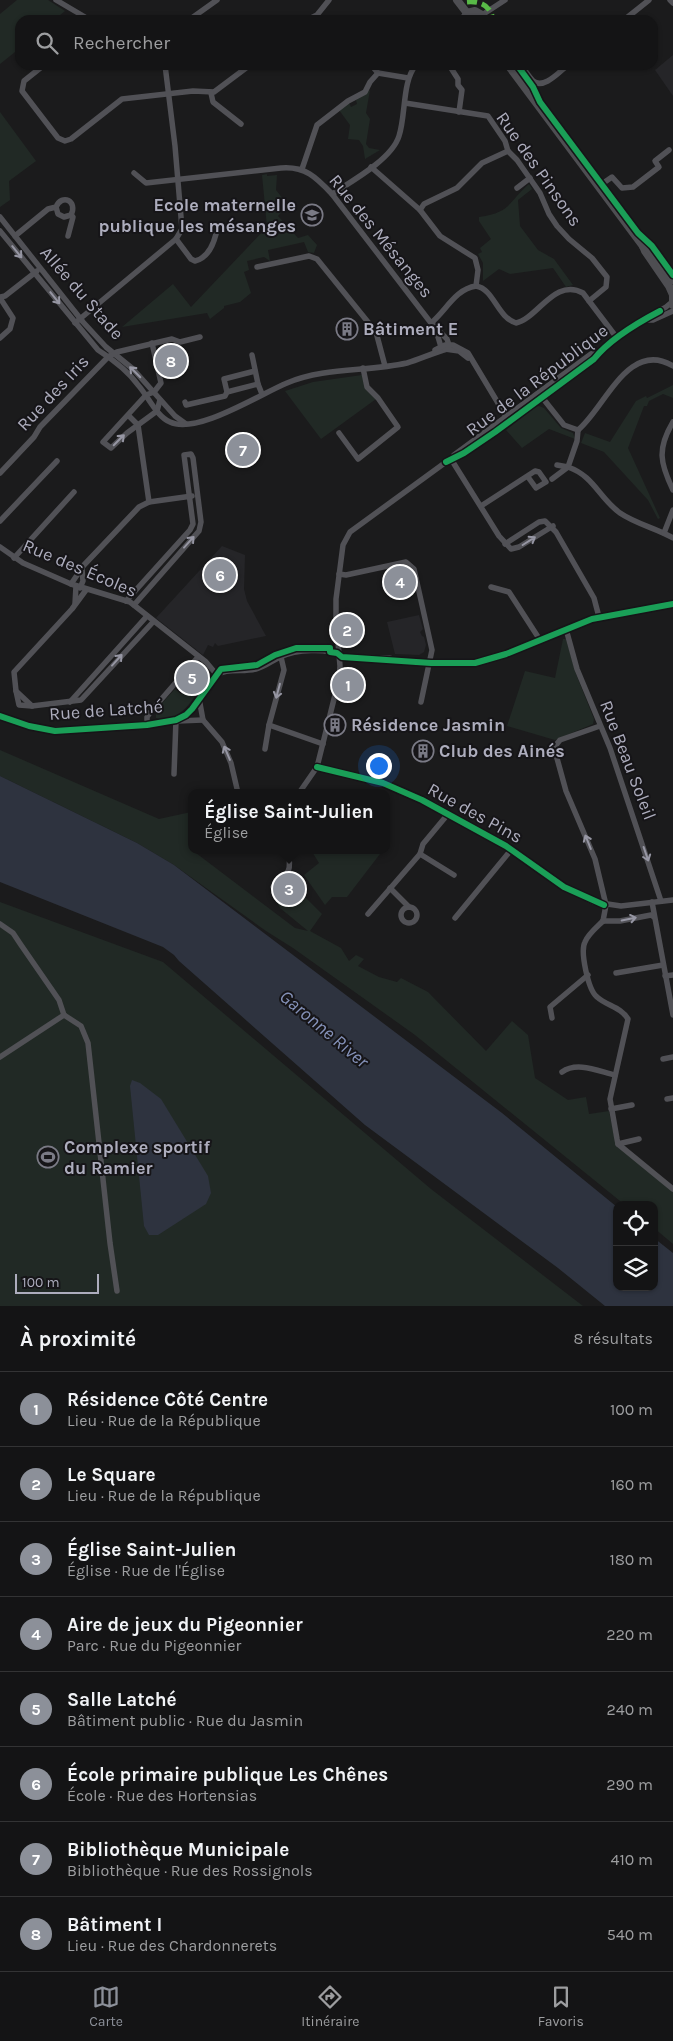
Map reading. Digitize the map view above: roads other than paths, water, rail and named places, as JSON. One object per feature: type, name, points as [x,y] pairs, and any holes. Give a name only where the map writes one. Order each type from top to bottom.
[{"type":"main road","points":[[457,0],[464,15]]},
{"type":"main road","points":[[467,15],[475,11],[480,15]]},
{"type":"main road","points":[[512,70],[643,246],[668,284],[673,300]]},
{"type":"main road","points":[[643,246],[650,248],[673,280]]},
{"type":"street","points":[[56,0],[77,15]]},
{"type":"street","points":[[196,15],[217,0]]},
{"type":"street","points":[[317,15],[329,0]]},
{"type":"street","points":[[486,15],[505,0]]},
{"type":"street","points":[[630,15],[650,0]]},
{"type":"street","points":[[670,0],[673,4]]},
{"type":"street","points":[[38,70],[24,81],[22,91],[58,138],[62,140],[71,139],[122,99],[193,91],[211,93],[219,90],[244,70]]},
{"type":"street","points":[[75,323],[176,239],[182,229],[166,70]]},
{"type":"street","points":[[375,70],[378,73],[408,78]]},
{"type":"street","points":[[332,194],[392,150],[399,137],[408,78],[413,70]]},
{"type":"street","points":[[452,70],[462,90],[459,112]]},
{"type":"street","points":[[525,70],[538,83],[548,81],[562,70]]},
{"type":"street","points":[[134,173],[146,183],[281,168],[302,169],[317,126],[348,102],[365,92],[370,82],[378,73]]},
{"type":"street","points":[[211,93],[213,102],[241,124]]},
{"type":"street","name":"Rue des Pinsons","points":[[405,103],[488,116],[505,141],[508,151],[540,193],[549,214],[557,226],[592,258],[607,277],[606,287],[589,301]]},
{"type":"street","points":[[599,186],[612,177],[622,188],[633,187],[659,167],[655,161],[669,150]]},
{"type":"street","points":[[420,210],[424,204],[456,188],[482,163],[508,151]]},
{"type":"street","points":[[371,167],[420,210],[440,236],[474,258],[478,270],[476,286]]},
{"type":"street","name":"Rue des Mésanges","points":[[302,169],[320,181],[332,194],[431,323],[447,340],[445,347]]},
{"type":"street","points":[[517,188],[530,178]]},
{"type":"street","points":[[63,199],[73,204],[74,210],[71,215],[64,217],[58,214],[56,207],[58,202],[63,199]]},
{"type":"street","points":[[15,236],[48,210],[56,207]]},
{"type":"street","points":[[68,236],[73,218],[71,215]]},
{"type":"street","name":"Allée du Stade","points":[[0,217],[80,318],[106,347],[133,369],[175,416],[186,424]]},
{"type":"street","name":"Allée du Stade","points":[[0,231],[98,350],[138,384],[157,411],[168,422],[186,424]]},
{"type":"street","points":[[176,239],[191,259],[195,261],[200,260],[212,248],[216,234]]},
{"type":"street","points":[[256,267],[309,256],[317,259],[376,332],[385,366]]},
{"type":"street","points":[[0,338],[10,329],[13,318],[0,298],[41,269]]},
{"type":"street","points":[[431,323],[456,297],[466,289],[476,286],[485,290],[505,317],[516,323],[526,319],[545,300],[570,289],[583,293],[617,338]]},
{"type":"street","name":"Rue de la République","points":[[302,789],[317,767],[339,679],[340,655],[336,608],[343,545],[350,532],[451,459],[464,454],[507,419],[541,397],[591,354],[600,351],[673,300]]},
{"type":"street","name":"Rue de la République","points":[[646,320],[653,320],[673,311]]},
{"type":"street","name":"Rue des Mésanges","points":[[436,329],[445,347]]},
{"type":"street","name":"Rue des Iris","points":[[0,472],[49,417],[62,406],[108,357],[114,353],[172,338],[180,342],[200,337]]},
{"type":"street","points":[[152,343],[160,383],[154,392],[146,395],[129,416],[103,442],[111,448],[126,433],[157,411],[160,400]]},
{"type":"street","points":[[186,424],[211,420],[262,394],[304,376],[408,362],[445,347]]},
{"type":"street","name":"Rue des Mésanges","points":[[445,347],[464,350],[507,419]]},
{"type":"street","points":[[252,355],[262,394]]},
{"type":"street","points":[[552,479],[568,467],[577,441],[578,430],[586,424],[612,387],[640,362],[655,359],[673,366]]},
{"type":"street","points":[[338,433],[358,459],[398,427],[368,387],[363,368]]},
{"type":"street","points":[[227,392],[224,379],[255,371]]},
{"type":"street","points":[[185,402],[186,405],[225,396],[227,392],[258,384]]},
{"type":"street","points":[[541,397],[564,425],[578,430]]},
{"type":"street","points":[[129,416],[138,426],[149,502]]},
{"type":"street","points":[[673,422],[665,435],[662,451],[664,472],[673,490]]},
{"type":"street","points":[[126,601],[190,530],[193,524],[184,455],[191,454],[201,522],[198,531],[134,605]]},
{"type":"street","points":[[451,459],[505,544],[511,549],[519,547],[553,526]]},
{"type":"street","points":[[0,521],[56,461]]},
{"type":"street","points":[[557,465],[568,467],[584,474],[607,502],[621,514],[673,538]]},
{"type":"street","points":[[480,506],[528,477]]},
{"type":"street","points":[[14,558],[74,492]]},
{"type":"street","points":[[153,622],[81,700],[32,706],[16,691],[14,672],[81,598],[75,576],[139,507],[149,502],[197,495]]},
{"type":"street","points":[[664,533],[673,510]]},
{"type":"street","points":[[505,544],[539,522],[545,521],[553,526],[594,598],[599,617]]},
{"type":"street","name":"Rue des Écoles","points":[[0,547],[14,558],[78,587],[134,605],[153,622],[206,662],[217,675]]},
{"type":"street","points":[[162,561],[167,566]]},
{"type":"street","points":[[339,574],[346,575],[406,562],[411,565],[416,577],[416,585],[421,595],[432,650],[431,662],[421,702]]},
{"type":"street","points":[[75,604],[78,587],[83,581],[82,569]]},
{"type":"street","points":[[490,587],[509,592],[540,640]]},
{"type":"street","points":[[217,675],[225,672],[257,669],[281,657],[303,651],[330,652],[342,657],[389,658],[431,662],[467,663],[486,661],[599,617],[673,604]]},
{"type":"street","points":[[70,702],[147,616]]},
{"type":"street","name":"Rue Beau Soleil","points":[[566,629],[576,668],[610,748],[661,901]]},
{"type":"street","points":[[147,725],[147,717],[152,710],[198,657]]},
{"type":"street","points":[[266,749],[269,725],[284,670],[281,657]]},
{"type":"street","name":"Rue de Latché","points":[[0,716],[29,726],[55,731],[147,725],[176,720],[186,715],[217,675]]},
{"type":"street","points":[[199,698],[203,720],[222,742],[231,763],[237,789]]},
{"type":"street","points":[[174,774],[176,720],[203,720]]},
{"type":"street","points":[[269,725],[324,744]]},
{"type":"street","points":[[600,726],[560,740],[556,745],[555,751],[566,791],[595,859],[606,905],[603,921],[585,940],[583,948],[593,994],[625,1013],[628,1019],[610,1099],[618,1144],[673,1189]]},
{"type":"street","name":"Rue des Pins","points":[[317,767],[397,789],[434,805],[511,850],[569,890],[594,902],[621,906],[673,900]]},
{"type":"street","points":[[368,914],[420,854],[423,844],[448,814]]},
{"type":"street","points":[[455,918],[511,850]]},
{"type":"street","points":[[273,887],[290,871],[288,854]]},
{"type":"street","points":[[420,854],[454,875]]},
{"type":"street","points":[[390,888],[408,907]]},
{"type":"street","points":[[652,902],[673,1015]]},
{"type":"street","points":[[603,921],[620,921],[651,915],[654,917]]},
{"type":"street","points":[[0,924],[13,933],[59,1000],[64,1015],[81,1026],[88,1043],[117,1290]]},
{"type":"street","points":[[616,972],[663,965]]},
{"type":"street","points":[[665,976],[673,975]]},
{"type":"street","points":[[552,1018],[550,1007],[588,976]]},
{"type":"street","points":[[0,1057],[64,1015]]},
{"type":"street","points":[[663,1059],[673,1057]]},
{"type":"street","points":[[562,1072],[567,1068],[578,1066],[615,1076]]},
{"type":"street","points":[[611,1109],[632,1105]]},
{"type":"street","points":[[618,1144],[639,1138]]},
{"type":"water","name":"Garonne River","points":[[0,776],[137,843],[174,865],[502,1113],[613,1204],[613,1291],[658,1291],[658,1241],[673,1253],[673,1306],[605,1306],[558,1268],[365,1125],[163,947],[0,882]]},
{"type":"water","points":[[132,1080],[140,1083],[161,1099],[208,1176],[211,1193],[206,1204],[158,1235],[149,1235],[144,1226],[130,1086]]},
{"type":"place","name":"Ecole maternelle publique les mésanges","points":[[312,215]]},
{"type":"place","name":"Bâtiment E","points":[[347,329]]},
{"type":"place","name":"Bâtiment I","points":[[171,361]]},
{"type":"place","name":"Bibliothèque Municipale","points":[[243,450]]},
{"type":"place","name":"École primaire publique Les Chênes","points":[[220,575]]},
{"type":"place","name":"Aire de jeux du Pigeonnier","points":[[400,582]]},
{"type":"place","name":"Le Square","points":[[347,630]]},
{"type":"place","name":"Salle Latché","points":[[192,678]]},
{"type":"place","name":"Résidence Côté Centre","points":[[348,685]]},
{"type":"place","name":"Résidence Jasmin","points":[[335,725]]},
{"type":"place","name":"Club des Ainés","points":[[423,751]]},
{"type":"place","name":"Église Saint-Julien","points":[[289,889]]},
{"type":"place","name":"Complexe sportif du Ramier","points":[[48,1157]]}]
